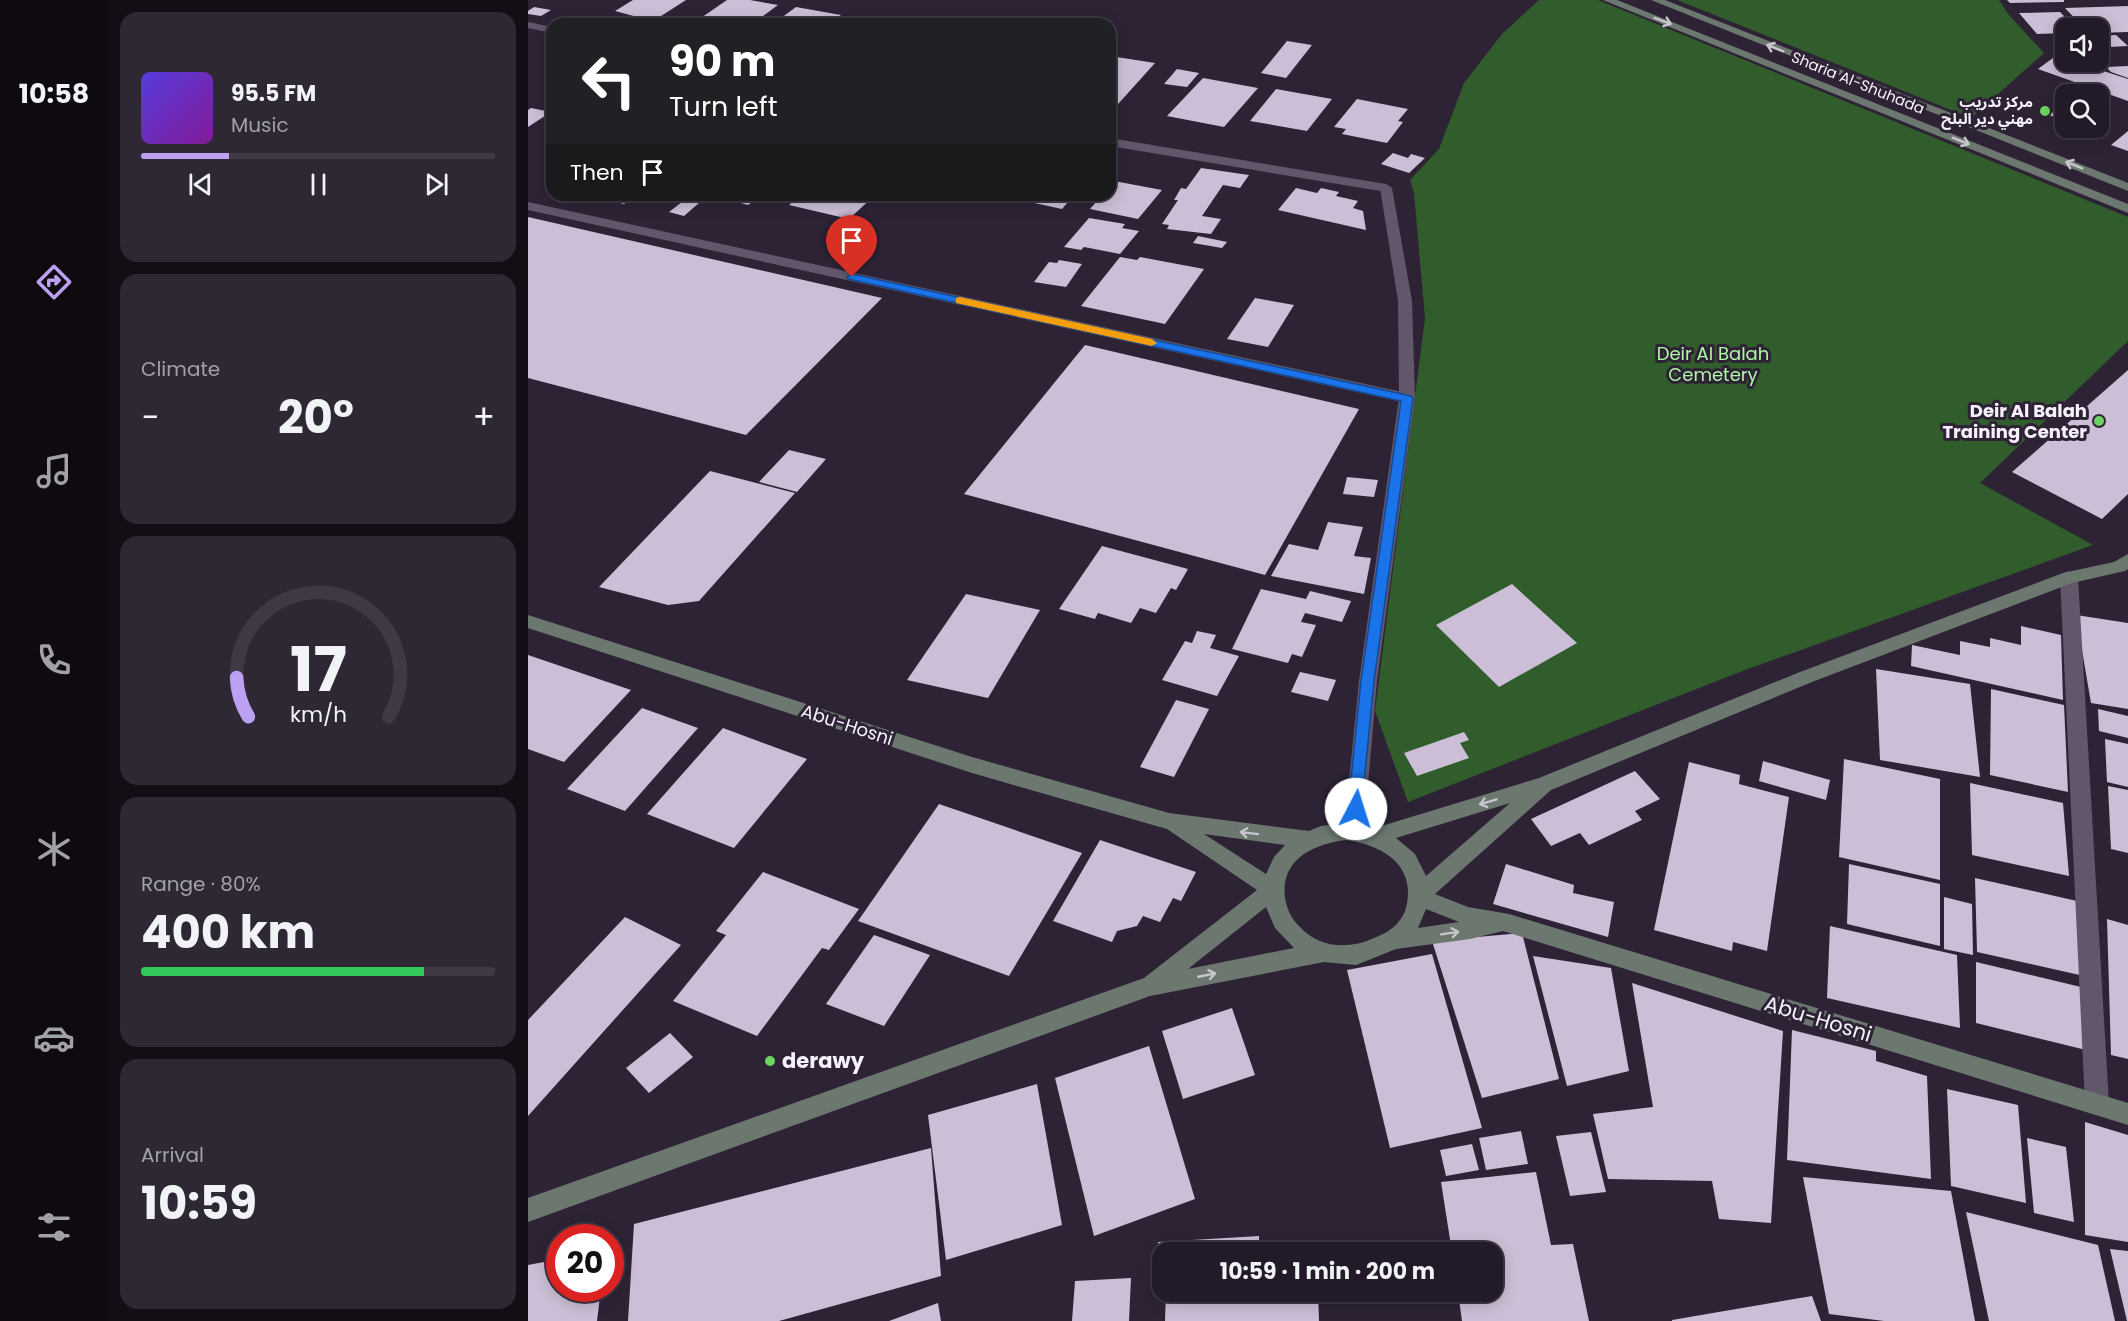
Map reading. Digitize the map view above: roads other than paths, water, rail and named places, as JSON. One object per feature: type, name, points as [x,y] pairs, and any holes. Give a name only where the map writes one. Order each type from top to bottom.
[{"type":"street","name":"Sharia Al-Shuhada","points":[[1608,0],[2128,209]]},
{"type":"street","name":"Sharia Al-Shuhada","points":[[1656,0],[2128,187]]},
{"type":"street","points":[[528,25],[546,29]]},
{"type":"street","points":[[1116,143],[1386,188],[1405,302],[1407,398],[1368,681],[1353,831]]},
{"type":"street","points":[[528,206],[1407,398]]},
{"type":"street","points":[[1377,836],[1544,784],[1806,677],[2069,577],[2125,567]]},
{"type":"street","points":[[2069,577],[2097,1104]]},
{"type":"street","name":"Abu-Hosni","points":[[528,621],[972,765],[1169,821],[1307,839]]},
{"type":"street","points":[[1418,896],[1544,784]]},
{"type":"street","name":"Abu-Hosni","points":[[1169,821],[1273,890]]},
{"type":"street","name":"Abu-Hosni","points":[[1392,941],[1408,925],[1417,907],[1418,896],[1418,885],[1411,865],[1396,848],[1377,836],[1353,831],[1330,831],[1307,839],[1289,853],[1277,871],[1273,890],[1276,910],[1286,929],[1303,943],[1325,952],[1349,956],[1372,951],[1392,941],[1509,923]]},
{"type":"street","points":[[1150,986],[1273,890]]},
{"type":"street","name":"Abu-Hosni","points":[[1418,896],[1467,916],[1509,923],[2128,1114]]},
{"type":"street","points":[[531,1206],[1150,986],[1325,952]]},
{"type":"place","name":"مركز تدريب مهني دير البلح","points":[[2045,111]]},
{"type":"place","name":"Deir Al Balah Training Center","points":[[2099,421]]},
{"type":"place","name":"derawy","points":[[770,1061]]},
{"type":"park label","name":"Deir Al Balah Cemetery","points":[[1713,364]]}]
